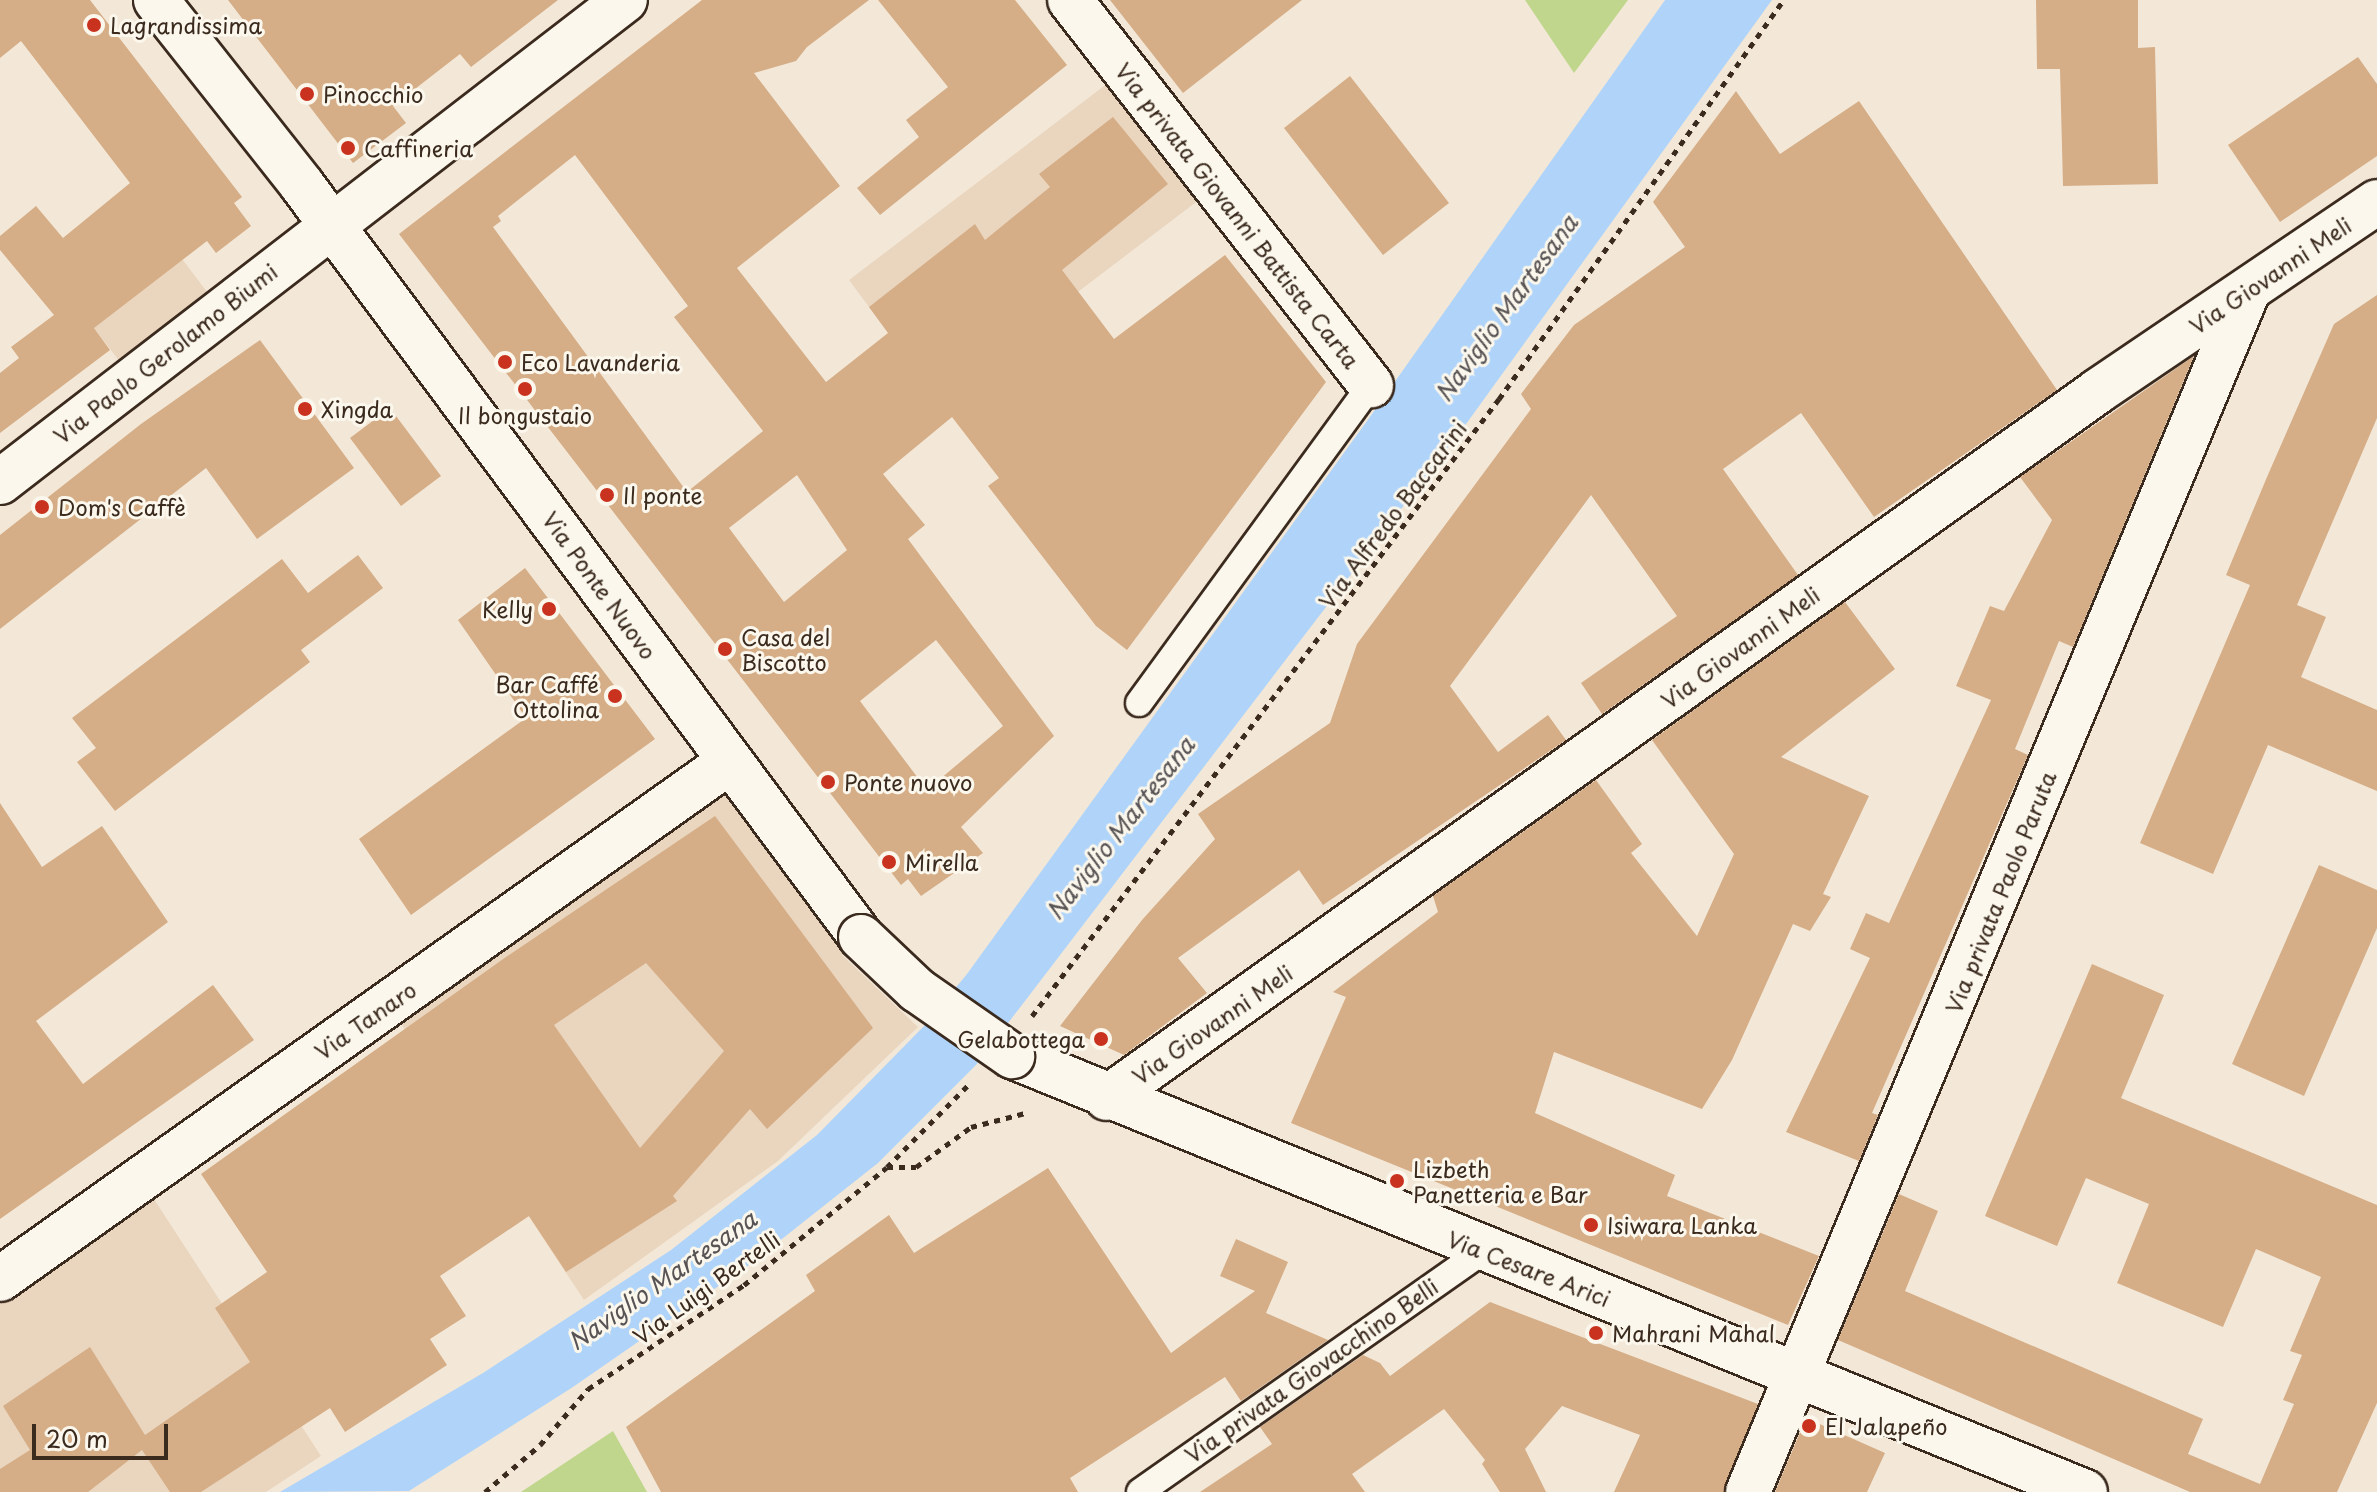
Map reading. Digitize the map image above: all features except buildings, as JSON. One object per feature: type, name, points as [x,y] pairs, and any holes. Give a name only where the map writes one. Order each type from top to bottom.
[{"type":"street","name":"Via Ponte Nuovo","points":[[156,0],[331,224],[861,937],[917,990],[981,1037],[1067,1082],[1107,1098]]},
{"type":"street","name":"Via Paolo Gerolamo Biumi","points":[[0,482],[625,0]]},
{"type":"street","name":"Via privata Giovanni Battista Carta","points":[[1070,0],[1371,385]]},
{"type":"street","name":"Via Giovanni Meli","points":[[1107,1098],[2098,391],[2377,202]]},
{"type":"street","name":"Via privata Paolo Paruta","points":[[1748,1492],[2248,291]]},
{"type":"street","name":"Via Tanaro","points":[[0,1279],[729,762]]},
{"type":"street","name":"Via Cesare Arici","points":[[1107,1098],[1799,1374],[2085,1492]]},
{"type":"lane","name":"Via privata Giovanni Battista Carta","points":[[1139,703],[1371,385]]},
{"type":"lane","name":"Via privata Giovacchino Belli","points":[[1140,1492],[1484,1250]]},
{"type":"path","name":"Via Alfredo Baccarini","points":[[1029,1020],[1499,399],[1784,0]]},
{"type":"path","name":"Via Luigi Bertelli","points":[[485,1492],[540,1445],[588,1389],[744,1285],[887,1167],[982,1071]]},
{"type":"path","points":[[887,1167],[916,1167],[956,1136],[988,1121],[1034,1115]]},
{"type":"shaded area","points":[[1125,70],[1216,187],[937,399],[849,280]]},
{"type":"shaded area","points":[[145,210],[220,309],[132,378],[57,279]]},
{"type":"shaded area","points":[[729,762],[861,937],[842,955],[918,1027],[778,1161],[584,1300],[388,1004]]},
{"type":"shaded area","points":[[141,1179],[321,1456],[266,1492],[0,1492],[0,1279]]},
{"type":"green space","points":[[1525,0],[1628,0],[1574,73]]},
{"type":"green space","points":[[613,1431],[647,1492],[521,1492]]},
{"type":"water","name":"Naviglio Martesana","points":[[1665,0],[1772,0],[1469,420],[976,1065],[878,1163],[749,1265],[573,1387],[409,1491],[280,1492],[483,1373],[671,1250],[817,1135],[925,1025],[967,974],[1367,421]]},
{"type":"place","name":"Lagrandissima","points":[[94,25]]},
{"type":"place","name":"Pinocchio","points":[[307,94]]},
{"type":"place","name":"Caffineria","points":[[348,148]]},
{"type":"place","name":"Eco Lavanderia","points":[[505,362]]},
{"type":"place","name":"Il bongustaio","points":[[525,389]]},
{"type":"place","name":"Xingda","points":[[305,409]]},
{"type":"place","name":"Il ponte","points":[[607,495]]},
{"type":"place","name":"Dom's Caffè","points":[[42,507]]},
{"type":"place","name":"Kelly","points":[[549,609]]},
{"type":"place","name":"Casa del Biscotto","points":[[725,649]]},
{"type":"place","name":"Bar Caffé Ottolina","points":[[615,696]]},
{"type":"place","name":"Ponte nuovo","points":[[828,782]]},
{"type":"place","name":"Mirella","points":[[889,862]]},
{"type":"place","name":"Gelabottega","points":[[1101,1039]]},
{"type":"place","name":"Lizbeth Panetteria e Bar","points":[[1397,1181]]},
{"type":"place","name":"Isiwara Lanka","points":[[1591,1225]]},
{"type":"place","name":"Mahrani Mahal","points":[[1596,1333]]},
{"type":"place","name":"El Jalapeño","points":[[1809,1426]]}]
